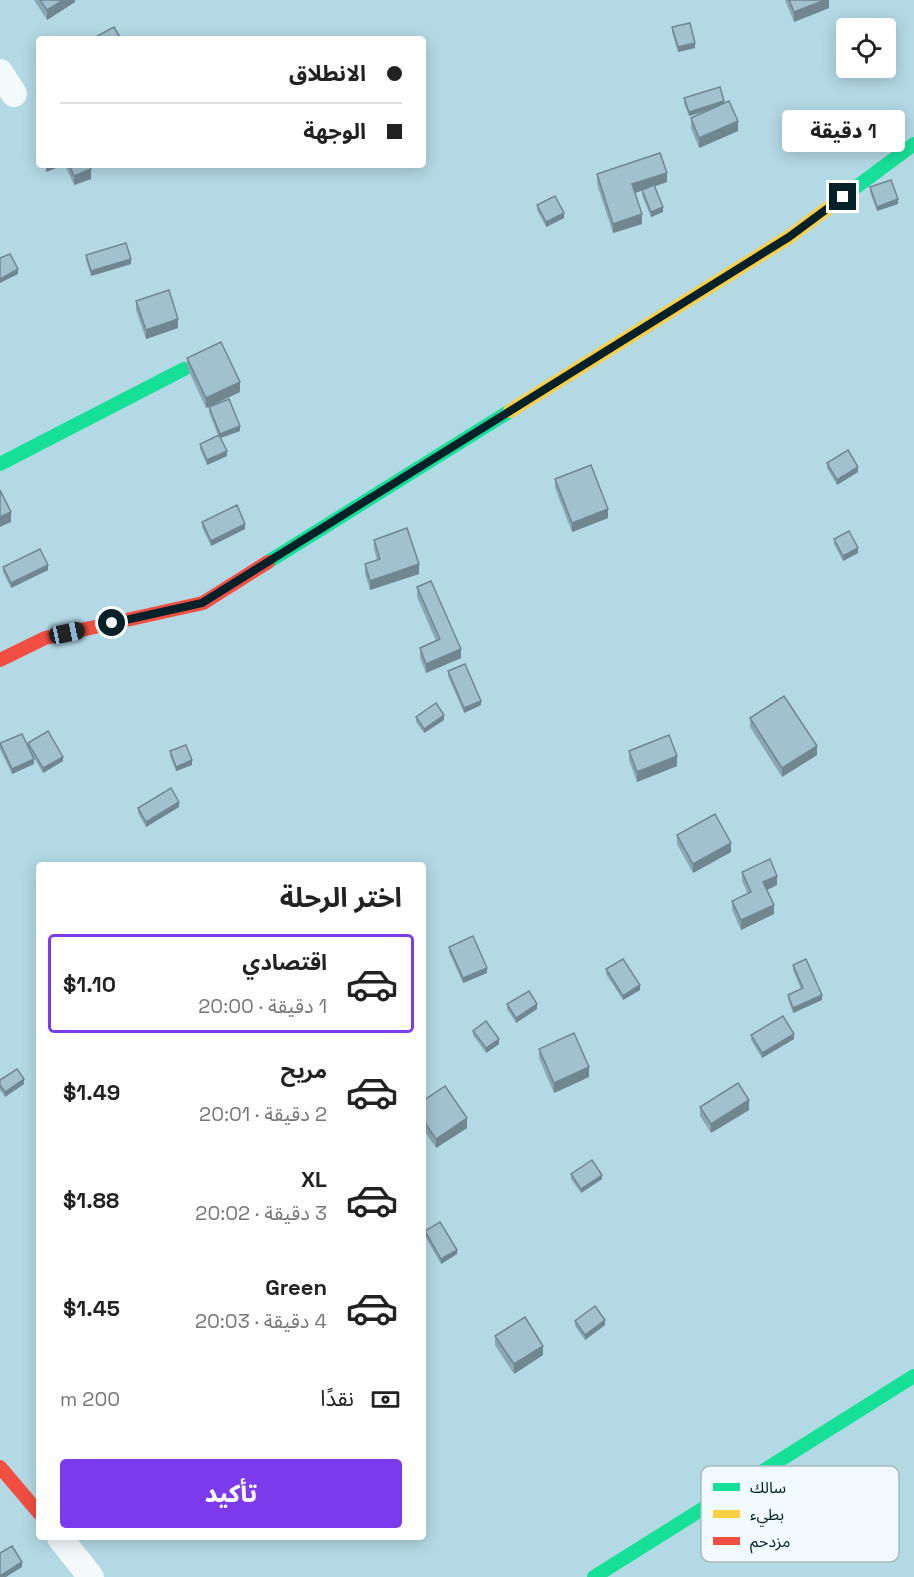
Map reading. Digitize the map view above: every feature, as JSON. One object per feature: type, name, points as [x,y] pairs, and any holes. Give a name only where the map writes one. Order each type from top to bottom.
[{"type":"street","points":[[0,72],[14,94]]},
{"type":"street","points":[[0,660],[45,638],[202,603],[789,237],[914,144]]},
{"type":"street","points":[[0,464],[184,369]]},
{"type":"street","points":[[771,1466],[914,1376]]},
{"type":"street","points":[[0,1467],[36,1509]]},
{"type":"street","points":[[594,1577],[701,1510]]},
{"type":"street","points":[[62,1540],[91,1577]]},
{"type":"building","points":[[40,0],[63,0],[47,10]]},
{"type":"building","points":[[789,0],[825,0],[794,12]]},
{"type":"building","points":[[690,23],[695,43],[678,47],[672,27]]},
{"type":"building","points":[[114,27],[119,36],[98,36]]},
{"type":"building","points":[[720,87],[724,101],[689,112],[684,98]]},
{"type":"building","points":[[729,101],[738,121],[699,138],[691,118]]},
{"type":"building","points":[[660,153],[667,173],[632,184],[642,214],[613,224],[597,174]]},
{"type":"building","points":[[70,168],[91,169],[74,176]]},
{"type":"building","points":[[891,180],[898,199],[877,207],[870,187]]},
{"type":"building","points":[[654,185],[663,207],[651,212],[642,190]]},
{"type":"building","points":[[555,196],[564,213],[546,222],[537,205]]},
{"type":"building","points":[[126,243],[131,259],[91,271],[86,255]]},
{"type":"building","points":[[10,254],[18,269],[0,279],[0,258]]},
{"type":"building","points":[[169,290],[178,319],[146,330],[136,301]]},
{"type":"building","points":[[221,342],[240,382],[206,398],[187,358]]},
{"type":"building","points":[[229,399],[240,426],[220,434],[209,407]]},
{"type":"building","points":[[219,435],[227,451],[207,460],[200,444]]},
{"type":"building","points":[[848,450],[858,467],[837,480],[827,463]]},
{"type":"building","points":[[591,465],[608,509],[572,523],[555,479]]},
{"type":"building","points":[[0,490],[11,512],[0,517]]},
{"type":"building","points":[[237,505],[245,524],[211,541],[202,522]]},
{"type":"building","points":[[407,528],[419,564],[370,581],[365,564],[380,559],[374,540]]},
{"type":"building","points":[[849,531],[858,548],[843,556],[834,539]]},
{"type":"building","points":[[40,549],[48,565],[11,583],[3,567]]},
{"type":"building","points":[[431,581],[461,649],[426,664],[420,648],[440,639],[417,587]]},
{"type":"building","points":[[465,664],[481,701],[464,708],[448,671]]},
{"type":"building","points":[[784,696],[817,746],[782,768],[750,718]]},
{"type":"building","points":[[436,703],[444,715],[424,729],[416,717]]},
{"type":"building","points":[[48,731],[63,757],[43,768],[28,743]]},
{"type":"building","points":[[22,734],[34,759],[12,769],[0,743]]},
{"type":"building","points":[[669,735],[677,756],[637,772],[629,751]]},
{"type":"building","points":[[186,745],[192,760],[176,767],[170,751]]},
{"type":"building","points":[[171,788],[179,802],[146,822],[138,808]]},
{"type":"building","points":[[715,814],[731,843],[693,864],[677,835]]},
{"type":"building","points":[[770,859],[777,876],[763,882],[774,905],[741,920],[732,901],[751,892],[742,872]]},
{"type":"building","points":[[473,936],[487,968],[463,978],[449,947]]},
{"type":"building","points":[[623,959],[640,985],[623,996],[606,969]]},
{"type":"building","points":[[806,959],[822,995],[793,1008],[788,995],[803,988],[793,965]]},
{"type":"building","points":[[529,991],[537,1004],[516,1018],[507,1004]]},
{"type":"building","points":[[783,1016],[794,1034],[762,1053],[751,1035]]},
{"type":"building","points":[[486,1021],[499,1039],[486,1048],[473,1031]]},
{"type":"building","points":[[574,1033],[589,1067],[554,1083],[539,1049]]},
{"type":"building","points":[[17,1069],[24,1079],[5,1092],[0,1085],[0,1080]]},
{"type":"building","points":[[738,1083],[749,1100],[711,1124],[700,1107]]},
{"type":"building","points":[[445,1086],[467,1118],[436,1139],[426,1124],[426,1099]]},
{"type":"building","points":[[592,1160],[602,1175],[581,1189],[571,1174]]},
{"type":"building","points":[[440,1222],[457,1250],[441,1259],[426,1230]]},
{"type":"building","points":[[595,1306],[605,1320],[585,1335],[575,1321]]},
{"type":"building","points":[[525,1317],[543,1346],[514,1364],[495,1336]]},
{"type":"building","points":[[12,1546],[22,1562],[0,1576],[0,1553]]},
{"type":"traffic: fast","points":[[832,205],[914,144]]},
{"type":"traffic: fast","points":[[0,464],[184,369]]},
{"type":"traffic: fast","points":[[268,562],[510,411]]},
{"type":"traffic: fast","points":[[771,1466],[914,1376]]},
{"type":"traffic: fast","points":[[594,1577],[701,1510]]},
{"type":"traffic: slow","points":[[510,411],[789,237],[832,205]]},
{"type":"traffic: jam","points":[[0,660],[45,638],[203,603],[268,562]]},
{"type":"traffic: jam","points":[[0,1467],[36,1509]]},
{"type":"route","points":[[112,623],[202,603],[789,237],[843,197]]}]
